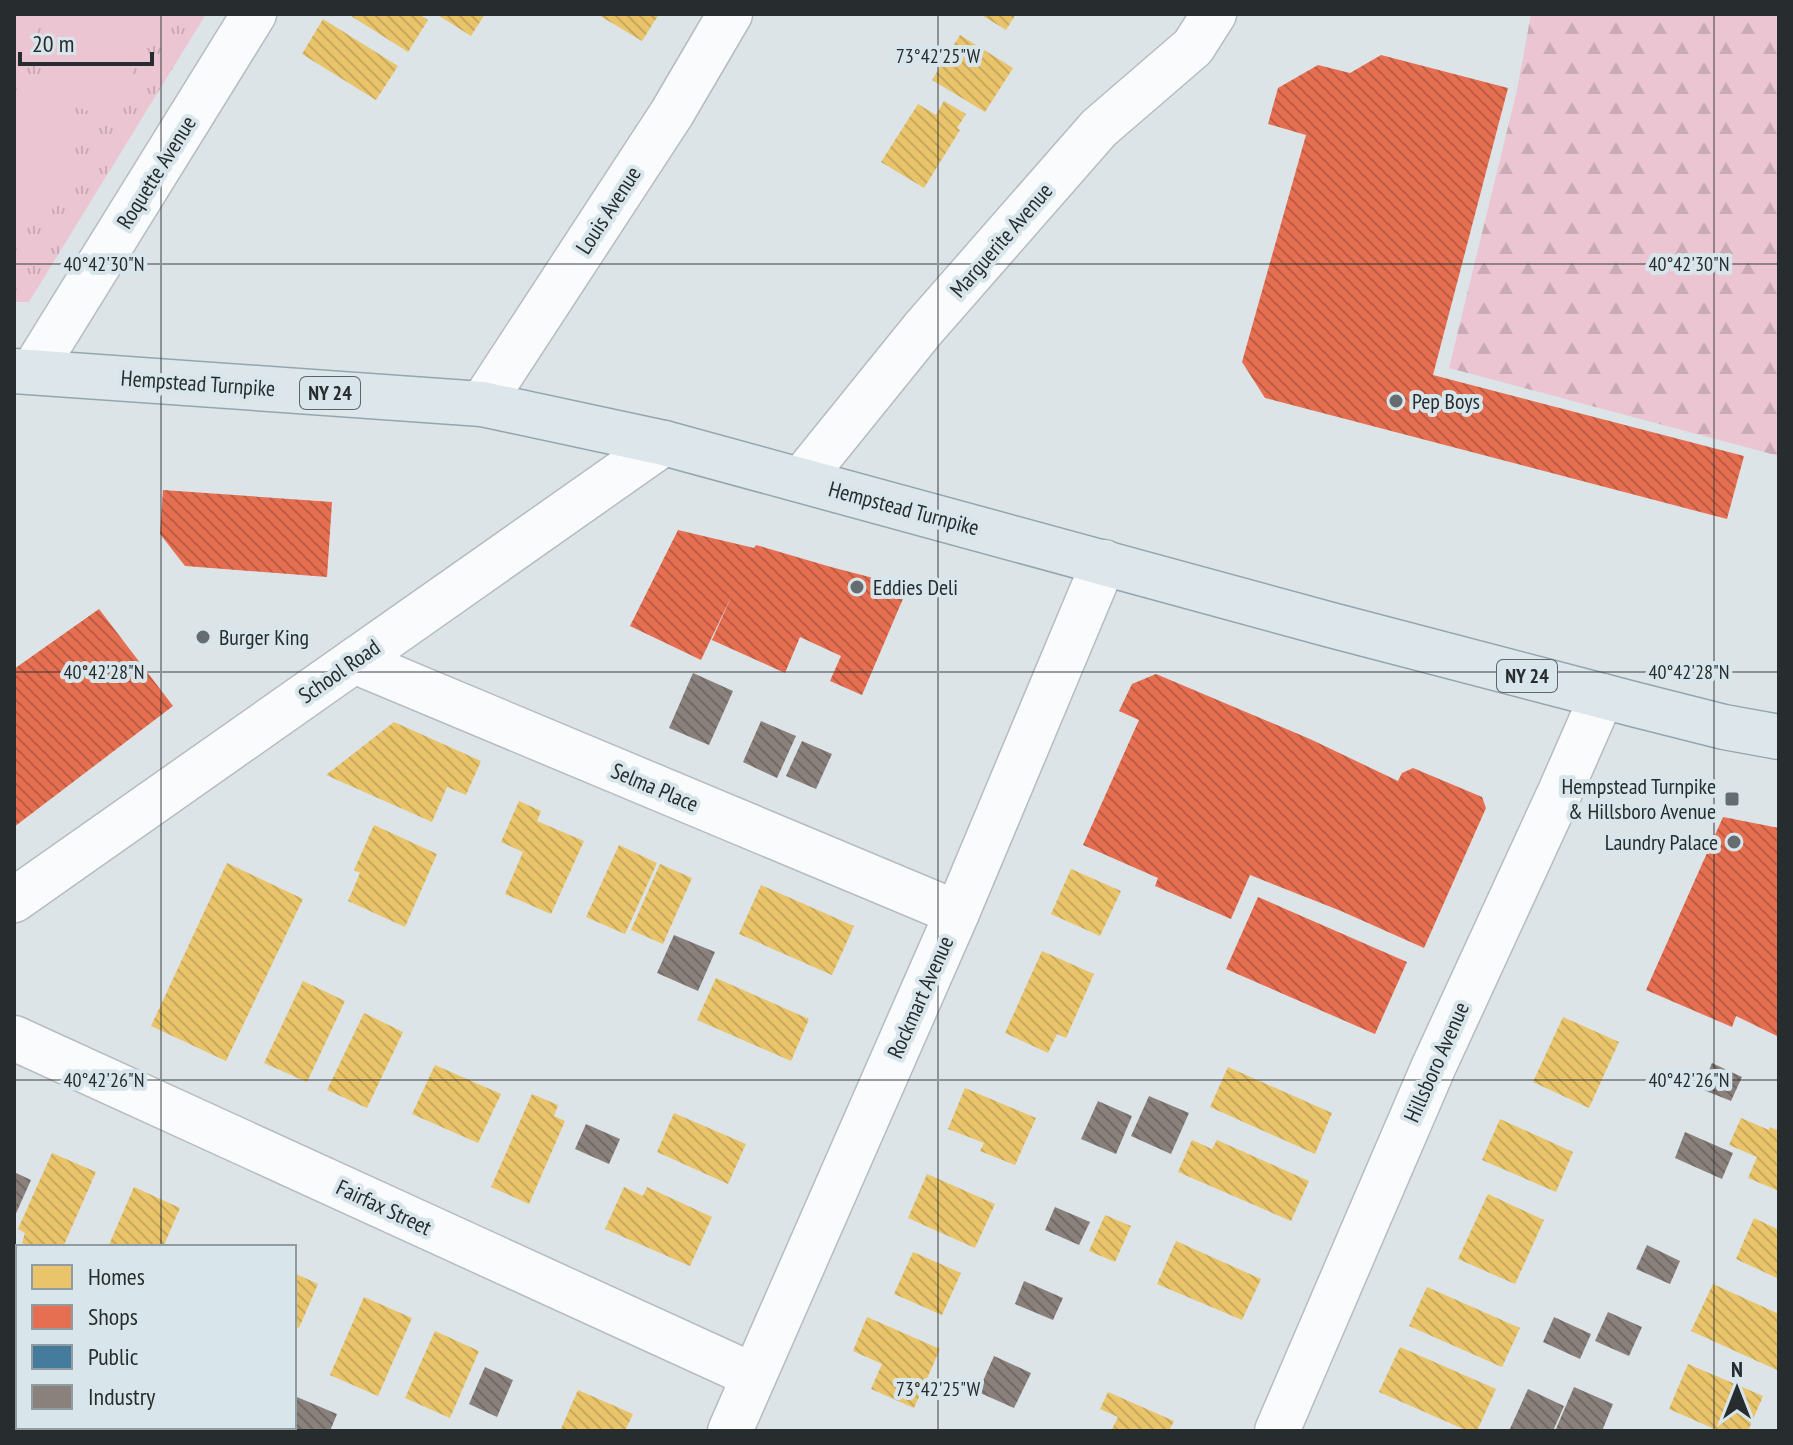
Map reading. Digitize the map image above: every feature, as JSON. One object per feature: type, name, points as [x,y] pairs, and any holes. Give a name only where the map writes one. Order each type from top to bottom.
[{"type":"main road","name":"Hempstead Turnpike","points":[[24,371],[482,404],[664,443],[1331,625],[1724,727],[1779,737]]},
{"type":"street","name":"Roquette Avenue","points":[[24,371],[254,14]]},
{"type":"street","name":"Louis Avenue","points":[[482,404],[672,113],[730,14]]},
{"type":"street","name":"Marguerite Avenue","points":[[801,480],[923,329],[1099,128],[1204,31],[1246,14]]},
{"type":"street","name":"School Road","points":[[14,900],[664,443]]},
{"type":"street","name":"Rockmart Avenue","points":[[730,1431],[957,913],[1104,562]]},
{"type":"street","name":"Selma Place","points":[[354,661],[957,913]]},
{"type":"street","name":"Hillsboro Avenue","points":[[1277,1431],[1433,1068],[1602,696]]},
{"type":"street","name":"Fairfax Street","points":[[14,1038],[754,1376]]},
{"type":"green space","points":[[14,14],[206,14],[29,302],[14,302]]},
{"type":"green space","points":[[14,14],[42,14],[19,88],[14,86]]},
{"type":"green space","points":[[63,14],[150,14],[117,120],[38,95]]},
{"type":"green space","points":[[1531,14],[1779,14],[1779,456],[1449,368],[1517,90]]},
{"type":"green space","points":[[14,96],[86,117],[48,221],[14,232]]},
{"type":"building: Homes","points":[[348,14],[419,14],[428,20],[408,52]]},
{"type":"building: Homes","points":[[436,14],[485,14],[471,36]]},
{"type":"building: Homes","points":[[597,14],[659,14],[642,41]]},
{"type":"building: Homes","points":[[980,14],[1016,14],[1006,30]]},
{"type":"building: Homes","points":[[323,19],[398,66],[376,100],[302,54]]},
{"type":"building: Homes","points":[[960,35],[1013,68],[985,112],[932,80]]},
{"type":"building: Homes","points":[[944,101],[966,114],[957,128],[960,130],[924,188],[881,162],[918,104],[936,115]]},
{"type":"building: Homes","points":[[394,722],[481,761],[466,795],[447,787],[432,822],[326,775]]},
{"type":"building: Homes","points":[[519,801],[541,811],[537,821],[584,841],[551,914],[505,894],[523,852],[501,842]]},
{"type":"building: Homes","points":[[374,825],[437,854],[405,927],[348,901],[360,873],[354,870]]},
{"type":"building: Homes","points":[[619,845],[657,863],[625,934],[586,917]]},
{"type":"building: Homes","points":[[227,863],[303,899],[226,1061],[151,1026]]},
{"type":"building: Homes","points":[[660,864],[692,878],[663,944],[631,930]]},
{"type":"building: Homes","points":[[1071,869],[1121,891],[1100,936],[1051,914]]},
{"type":"building: Homes","points":[[761,885],[854,926],[832,975],[739,934]]},
{"type":"building: Homes","points":[[1042,951],[1094,974],[1066,1038],[1057,1034],[1048,1053],[1005,1033]]},
{"type":"building: Homes","points":[[716,978],[809,1019],[791,1061],[697,1020]]},
{"type":"building: Homes","points":[[303,981],[345,1001],[307,1082],[264,1063]]},
{"type":"building: Homes","points":[[364,1013],[403,1032],[367,1108],[327,1090]]},
{"type":"building: Homes","points":[[1563,1017],[1619,1042],[1589,1108],[1533,1082]]},
{"type":"building: Homes","points":[[435,1065],[501,1094],[478,1143],[412,1114]]},
{"type":"building: Homes","points":[[1228,1067],[1332,1113],[1315,1154],[1210,1107]]},
{"type":"building: Homes","points":[[965,1088],[1036,1118],[1015,1165],[980,1151],[984,1143],[948,1129]]},
{"type":"building: Homes","points":[[532,1094],[558,1105],[554,1116],[565,1121],[529,1204],[491,1187]]},
{"type":"building: Homes","points":[[674,1113],[746,1144],[728,1184],[657,1152]]},
{"type":"building: Homes","points":[[1741,1118],[1779,1131],[1779,1191],[1748,1178],[1757,1157],[1729,1145]]},
{"type":"building: Homes","points":[[1500,1119],[1573,1152],[1556,1192],[1482,1160]]},
{"type":"building: Homes","points":[[1192,1140],[1212,1149],[1217,1140],[1309,1181],[1291,1221],[1178,1172]]},
{"type":"building: Homes","points":[[52,1153],[96,1172],[64,1245],[27,1245],[22,1243],[25,1233],[18,1229]]},
{"type":"building: Homes","points":[[927,1174],[995,1204],[975,1248],[908,1218]]},
{"type":"building: Homes","points":[[134,1187],[180,1208],[164,1245],[109,1245]]},
{"type":"building: Homes","points":[[624,1187],[643,1196],[647,1187],[712,1217],[690,1266],[605,1229]]},
{"type":"building: Homes","points":[[1488,1194],[1544,1220],[1515,1284],[1458,1259]]},
{"type":"building: Homes","points":[[1105,1215],[1131,1226],[1115,1262],[1089,1251]]},
{"type":"building: Homes","points":[[1754,1218],[1779,1230],[1779,1279],[1736,1259]]},
{"type":"building: Homes","points":[[1176,1241],[1261,1279],[1242,1320],[1157,1284]]},
{"type":"building: Homes","points":[[913,1252],[961,1273],[942,1315],[894,1294]]},
{"type":"building: Homes","points":[[296,1274],[318,1284],[299,1328],[296,1327]]},
{"type":"building: Homes","points":[[1713,1284],[1779,1314],[1777,1370],[1691,1331]]},
{"type":"building: Homes","points":[[1427,1287],[1520,1328],[1502,1367],[1409,1326]]},
{"type":"building: Homes","points":[[364,1297],[412,1318],[378,1396],[330,1375]]},
{"type":"building: Homes","points":[[867,1317],[940,1349],[914,1408],[871,1389],[882,1364],[853,1351]]},
{"type":"building: Homes","points":[[435,1331],[479,1351],[450,1418],[405,1398]]},
{"type":"building: Homes","points":[[1400,1347],[1496,1389],[1477,1431],[1468,1431],[1379,1392]]},
{"type":"building: Homes","points":[[1688,1364],[1763,1396],[1748,1431],[1719,1431],[1669,1409]]},
{"type":"building: Homes","points":[[578,1390],[633,1414],[625,1431],[560,1431]]},
{"type":"building: Homes","points":[[1108,1392],[1174,1421],[1169,1431],[1111,1431],[1118,1417],[1100,1409]]},
{"type":"building: Shops","points":[[1381,55],[1508,88],[1433,375],[1744,456],[1727,519],[1265,398],[1242,362],[1306,135],[1268,124],[1278,88],[1318,65],[1350,73]]},
{"type":"building: Shops","points":[[163,490],[332,502],[327,577],[185,566],[160,534]]},
{"type":"building: Shops","points":[[678,530],[754,548],[756,545],[908,587],[862,695],[830,681],[841,656],[800,637],[785,673],[712,640],[732,595],[701,660],[630,626]]},
{"type":"building: Shops","points":[[99,609],[173,706],[14,827],[14,669]]},
{"type":"building: Shops","points":[[1156,674],[1310,739],[1398,781],[1402,773],[1413,768],[1482,797],[1486,808],[1424,948],[1250,875],[1231,919],[1155,886],[1158,878],[1083,845],[1139,720],[1119,711],[1132,684]]},
{"type":"building: Shops","points":[[1723,817],[1779,828],[1779,1037],[1736,1016],[1732,1027],[1646,990]]},
{"type":"building: Shops","points":[[1258,897],[1407,962],[1375,1034],[1226,969]]},
{"type":"building: Public","points":[[14,1394],[16,1429],[65,1429],[64,1431],[14,1431]]},
{"type":"building: Industry","points":[[693,673],[733,691],[709,745],[669,728]]},
{"type":"building: Industry","points":[[761,721],[796,736],[777,778],[743,762]]},
{"type":"building: Industry","points":[[802,741],[832,754],[816,789],[786,776]]},
{"type":"building: Industry","points":[[674,935],[715,952],[698,991],[657,973]]},
{"type":"building: Industry","points":[[1712,1063],[1742,1077],[1731,1101],[1701,1089]]},
{"type":"building: Industry","points":[[1149,1096],[1189,1113],[1171,1154],[1131,1136]]},
{"type":"building: Industry","points":[[1098,1101],[1132,1116],[1116,1154],[1081,1139]]},
{"type":"building: Industry","points":[[586,1124],[620,1139],[609,1164],[575,1149]]},
{"type":"building: Industry","points":[[1685,1132],[1733,1153],[1722,1179],[1675,1158]]},
{"type":"building: Industry","points":[[14,1172],[31,1180],[14,1218]]},
{"type":"building: Industry","points":[[1055,1207],[1090,1222],[1079,1245],[1045,1230]]},
{"type":"building: Industry","points":[[1647,1245],[1680,1261],[1670,1284],[1636,1269]]},
{"type":"building: Industry","points":[[1024,1281],[1063,1298],[1053,1320],[1015,1304]]},
{"type":"building: Industry","points":[[1608,1312],[1642,1327],[1629,1356],[1595,1341]]},
{"type":"building: Industry","points":[[1554,1317],[1591,1334],[1580,1359],[1543,1342]]},
{"type":"building: Industry","points":[[994,1356],[1031,1373],[1014,1408],[978,1392]]},
{"type":"building: Industry","points":[[485,1367],[513,1380],[497,1417],[469,1404]]},
{"type":"building: Industry","points":[[1574,1387],[1613,1404],[1602,1431],[1555,1431]]},
{"type":"building: Industry","points":[[1528,1389],[1564,1406],[1553,1431],[1509,1431]]},
{"type":"building: Industry","points":[[296,1399],[337,1414],[330,1431],[282,1431],[296,1429]]},
{"type":"building: Industry","points":[[252,1429],[257,1431],[221,1431]]},
{"type":"place","name":"Pep Boys","points":[[1396,401]]},
{"type":"place","name":"Eddies Deli","points":[[857,587]]},
{"type":"place","name":"Burger King","points":[[203,637]]},
{"type":"place","name":"Hempstead Turnpike & Hillsboro Avenue","points":[[1732,799]]},
{"type":"place","name":"Laundry Palace","points":[[1734,842]]}]
